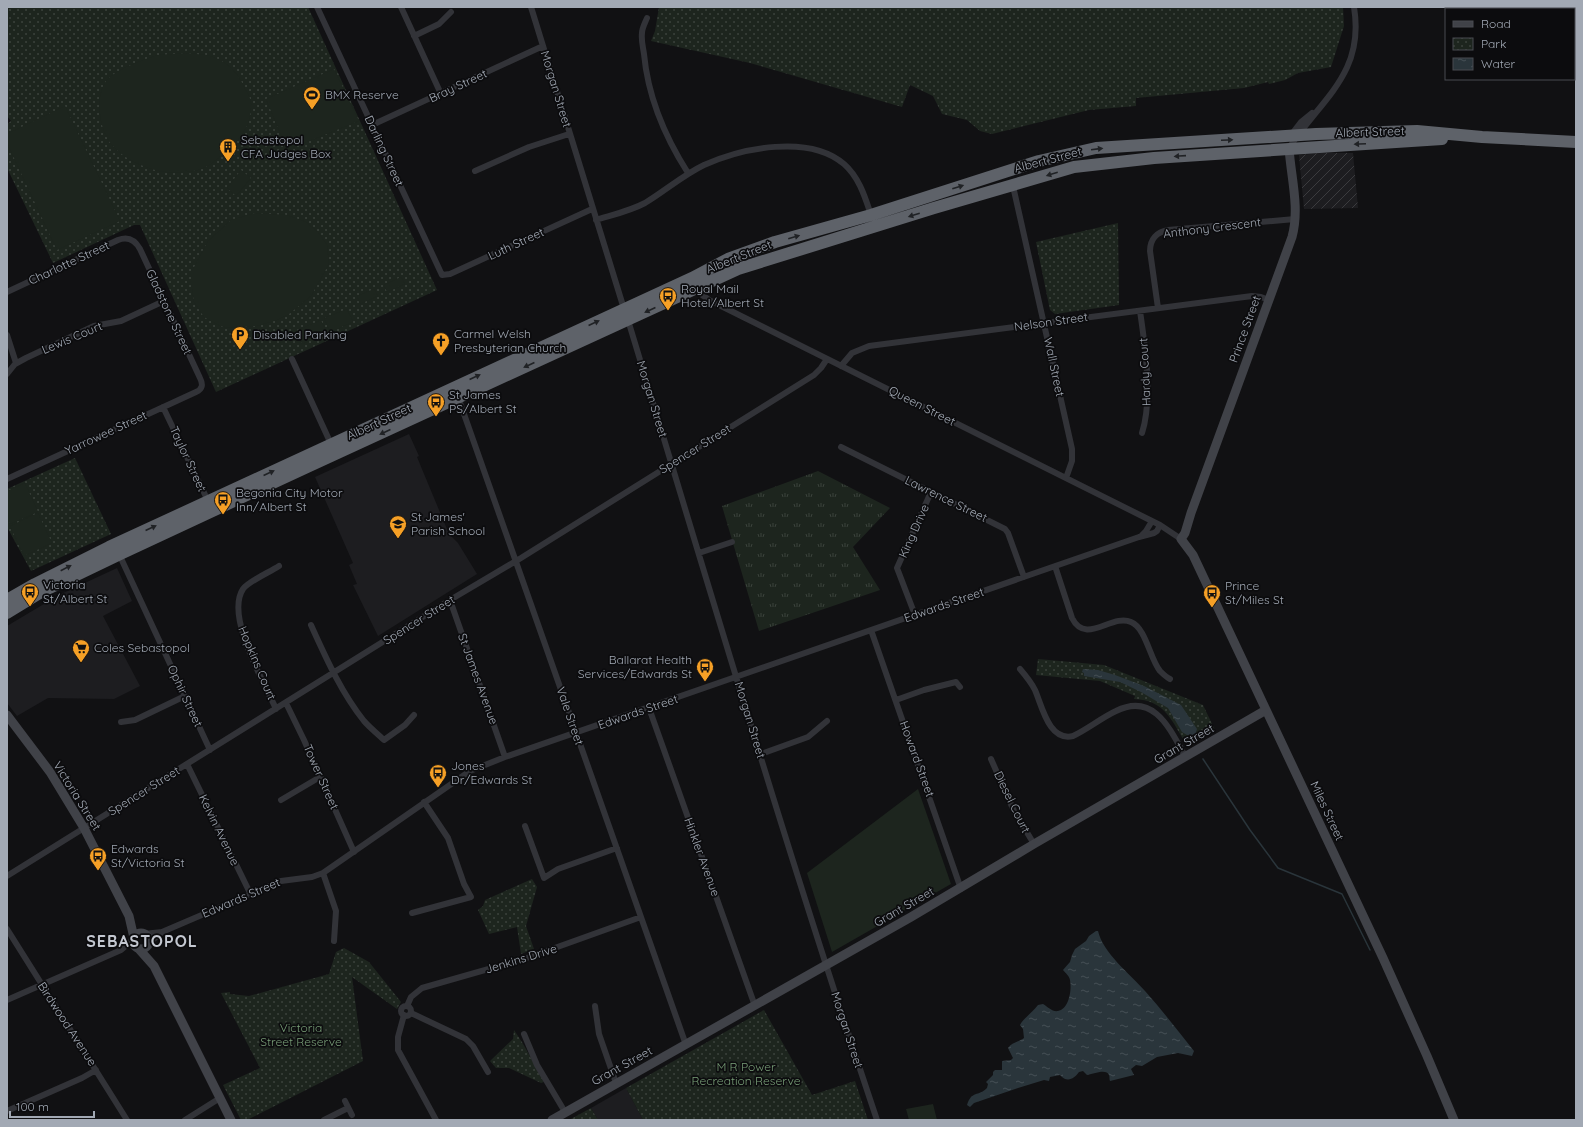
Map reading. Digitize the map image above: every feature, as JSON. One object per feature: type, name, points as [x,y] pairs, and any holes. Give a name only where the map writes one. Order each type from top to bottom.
[{"type":"highway","name":"Albert Street","points":[[695,283],[728,259],[775,242],[871,215],[1039,161],[1089,150],[1153,144],[1294,135],[1416,131],[1482,137],[1576,142]]},
{"type":"highway","name":"Albert Street","points":[[7,600],[35,584],[118,549],[626,314],[695,283],[738,269],[934,208],[1074,167],[1154,158],[1289,148],[1482,137]]},
{"type":"highway","points":[[931,196],[934,208]]},
{"type":"highway","name":"Albert Street","points":[[210,506],[331,444],[457,392]]},
{"type":"highway","name":"Albert Street","points":[[7,613],[118,549]]},
{"type":"street","name":"Darling Street","points":[[317,7],[440,273]]},
{"type":"street","points":[[401,7],[440,94]]},
{"type":"street","name":"Morgan Street","points":[[531,7],[826,965],[876,1120]]},
{"type":"street","points":[[1294,135],[1324,103],[1342,79],[1352,54],[1356,29],[1354,7]]},
{"type":"street","points":[[414,36],[439,24],[451,12]]},
{"type":"street","points":[[647,18],[642,30],[642,36],[645,66],[653,100],[668,138],[688,173]]},
{"type":"street","name":"Bray Street","points":[[372,125],[543,46]]},
{"type":"street","points":[[1289,148],[1302,121],[1324,103]]},
{"type":"street","points":[[1308,121],[1310,128],[1316,134]]},
{"type":"street","points":[[475,171],[529,147],[570,134]]},
{"type":"street","points":[[596,220],[642,204],[688,173],[722,158],[752,150],[791,147],[812,149],[831,156],[848,168],[860,186],[871,215]]},
{"type":"street","name":"Prince Street","points":[[1179,537],[1185,533],[1191,513],[1290,245],[1295,218],[1289,148]]},
{"type":"street","name":"Wall Street","points":[[1013,186],[1072,449],[1072,461],[1066,478]]},
{"type":"street","name":"Luth Street","points":[[440,273],[444,276],[450,274],[592,209]]},
{"type":"street","name":"Anthony Crescent","points":[[1158,308],[1150,253],[1152,242],[1157,234],[1168,230],[1295,218]]},
{"type":"street","name":"Charlotte Street","points":[[7,292],[118,240],[125,238],[133,240]]},
{"type":"street","name":"Gladstone Street","points":[[133,240],[140,249],[202,385]]},
{"type":"street","name":"Queen Street","points":[[695,283],[700,293],[706,298],[1160,525]]},
{"type":"street","name":"Nelson Street","points":[[841,366],[850,354],[866,347],[1252,296],[1269,300]]},
{"type":"street","name":"Lewis Court","points":[[7,374],[16,363],[94,326],[121,321],[164,301]]},
{"type":"street","name":"Hardy Court","points":[[1140,310],[1146,366],[1147,417],[1142,433]]},
{"type":"street","points":[[7,335],[16,363]]},
{"type":"street","points":[[292,359],[331,444]]},
{"type":"street","name":"Spencer Street","points":[[7,876],[815,374],[827,359]]},
{"type":"street","name":"Yarrowee Street","points":[[7,479],[198,391],[202,385]]},
{"type":"street","name":"Vale Street","points":[[457,392],[686,1045]]},
{"type":"street","name":"Taylor Street","points":[[163,407],[210,506]]},
{"type":"street","name":"Lawrence Street","points":[[841,446],[1006,529],[1024,577]]},
{"type":"street","name":"King Drive","points":[[915,615],[897,568],[932,492]]},
{"type":"street","name":"Edwards Street","points":[[1138,537],[1145,533],[1152,521]]},
{"type":"street","name":"Edwards Street","points":[[144,934],[162,932],[284,880],[312,877],[323,873],[470,771],[505,757],[1155,532],[1160,525]]},
{"type":"street","name":"Miles Street","points":[[1160,525],[1179,537],[1193,555],[1386,965],[1454,1120]]},
{"type":"street","points":[[699,553],[732,542]]},
{"type":"street","name":"Ophir Street","points":[[118,549],[210,750]]},
{"type":"street","name":"Hopkins Court","points":[[276,709],[244,639],[240,624],[239,606],[241,594],[245,586],[280,566]]},
{"type":"street","points":[[1055,566],[1072,618],[1076,624],[1090,630],[1121,620],[1132,622],[1139,628],[1159,670],[1170,679]]},
{"type":"street","name":"St James Avenue","points":[[450,600],[505,757]]},
{"type":"street","points":[[311,625],[333,673],[362,718],[384,740],[405,725],[414,715]]},
{"type":"street","name":"Howard Street","points":[[872,630],[962,889]]},
{"type":"street","points":[[1020,669],[1033,686],[1051,727],[1058,734],[1071,736],[1117,710],[1130,707],[1143,707],[1154,711],[1163,719],[1185,756]]},
{"type":"street","points":[[896,700],[924,690],[956,682],[960,687]]},
{"type":"street","points":[[121,722],[135,720],[185,696]]},
{"type":"street","name":"Tower Street","points":[[286,703],[354,852]]},
{"type":"street","name":"Hinkler Avenue","points":[[649,708],[755,1006]]},
{"type":"street","name":"Grant Street","points":[[552,1120],[962,889],[1034,844],[1266,710]]},
{"type":"street","name":"Victoria Street","points":[[9,721],[50,772],[84,828],[129,916],[144,934]]},
{"type":"street","points":[[761,754],[808,737],[827,721]]},
{"type":"street","name":"Diesel Court","points":[[992,759],[1014,811],[1034,844]]},
{"type":"street","name":"Kelvin Avenue","points":[[187,764],[251,895]]},
{"type":"street","points":[[281,800],[320,777]]},
{"type":"street","points":[[412,913],[471,897],[464,884],[448,838],[424,802]]},
{"type":"street","points":[[525,826],[544,878],[558,869],[617,848]]},
{"type":"street","points":[[323,873],[336,911],[334,941]]},
{"type":"street","name":"Victoria Street","points":[[129,916],[134,939]]},
{"type":"street","name":"Jenkins Drive","points":[[407,1006],[411,997],[423,987],[524,959],[641,917]]},
{"type":"street","name":"Birdwood Avenue","points":[[7,929],[127,1120]]},
{"type":"street","name":"Edwards Street","points":[[149,944],[162,932]]},
{"type":"street","points":[[7,1000],[42,986],[121,950],[138,934],[144,934],[148,937],[154,966],[231,1120]]},
{"type":"street","points":[[134,939],[134,944],[154,966]]},
{"type":"street","points":[[121,950],[144,948],[149,944]]},
{"type":"street","points":[[436,1120],[398,1050],[398,1037],[404,1016],[402,1009],[407,1006],[411,1013],[466,1039],[473,1046],[488,1072]]},
{"type":"street","points":[[595,1006],[599,1034],[616,1084]]},
{"type":"street","points":[[404,1016],[408,1016],[411,1013]]},
{"type":"street","points":[[524,1034],[537,1065],[565,1112]]},
{"type":"street","points":[[7,1111],[96,1070]]},
{"type":"street","points":[[185,1120],[220,1098]]},
{"type":"street","points":[[345,1101],[352,1115]]},
{"type":"street","points":[[324,1120],[348,1108]]},
{"type":"shaded area","points":[[1353,153],[1358,208],[1304,209],[1299,155]]},
{"type":"shaded area","name":"St James' Parish School","points":[[409,434],[449,534],[458,543],[477,574],[378,636],[353,585],[357,584],[349,565],[353,563],[315,477]]},
{"type":"shaded area","points":[[117,568],[132,601],[103,616],[140,686],[114,699],[48,698],[17,716],[7,703],[7,626],[59,595]]},
{"type":"shaded area","points":[[626,1088],[643,1120],[598,1120],[591,1108]]},
{"type":"green space","points":[[7,7],[308,7],[437,290],[216,392],[140,225],[134,225],[53,263],[7,168],[7,124],[11,121],[7,116]]},
{"type":"green space","points":[[659,7],[1343,7],[1344,26],[1331,67],[1298,73],[1285,80],[1269,84],[1268,82],[1244,88],[1136,98],[1136,106],[1089,110],[992,134],[980,131],[967,120],[942,114],[933,96],[910,85],[902,107],[750,63],[651,41],[655,31]]},
{"type":"green space","points":[[186,53],[207,55],[216,58],[231,68],[249,95],[251,112],[243,134],[233,146],[206,167],[186,172],[159,171],[133,161],[116,150],[112,145],[101,122],[99,103],[100,95],[107,80],[124,68],[159,55]]},
{"type":"green space","name":"BMX Reserve","points":[[334,69],[359,121],[287,150],[266,99]]},
{"type":"green space","points":[[65,106],[120,221],[57,250],[7,143],[7,134]]},
{"type":"green space","points":[[241,170],[251,178],[236,196],[227,188]]},
{"type":"green space","points":[[255,213],[287,215],[306,222],[318,232],[327,245],[329,264],[311,296],[289,314],[277,320],[257,326],[229,328],[220,326],[204,317],[194,302],[192,271],[208,241],[231,220]]},
{"type":"green space","points":[[1118,223],[1119,305],[1055,314],[1050,310],[1036,242]]},
{"type":"green space","points":[[401,277],[405,284],[387,292],[384,285]]},
{"type":"green space","points":[[374,289],[378,296],[360,304],[357,296]]},
{"type":"green space","points":[[347,309],[353,322],[330,332],[324,318]]},
{"type":"green space","points":[[321,320],[327,333],[302,344],[296,331]]},
{"type":"green space","points":[[75,458],[111,534],[31,571],[7,527],[7,489]]},
{"type":"green space","points":[[818,471],[890,508],[853,547],[880,590],[759,631],[722,506]]},
{"type":"green space","points":[[25,483],[38,512],[10,524],[7,518],[7,491]]},
{"type":"green space","points":[[38,513],[52,543],[24,556],[10,526]]},
{"type":"green space","points":[[1038,659],[1104,665],[1203,705],[1215,730],[1190,745],[1186,744],[1172,720],[1166,713],[1153,703],[1145,700],[1134,699],[1135,696],[1100,681],[1036,675]]},
{"type":"green space","points":[[918,789],[951,884],[832,952],[807,873]]},
{"type":"green space","points":[[532,879],[537,887],[526,926],[534,949],[521,954],[517,927],[489,934],[478,910],[483,906],[485,900]]},
{"type":"green space","name":"Victoria Street Reserve","points":[[344,948],[369,962],[401,1002],[397,1009],[352,977],[363,1061],[247,1120],[241,1120],[223,1085],[260,1068],[221,993],[230,992],[230,994],[249,996],[329,974],[336,952]]},
{"type":"green space","name":"M R Power Recreation Reserve","points":[[764,1010],[812,1095],[855,1081],[868,1120],[643,1120],[626,1088]]},
{"type":"green space","points":[[514,1030],[544,1082],[541,1083],[509,1068],[496,1068],[490,1061],[513,1039]]},
{"type":"green space","points":[[933,1104],[937,1120],[909,1120],[906,1109]]},
{"type":"green space","points":[[591,1108],[598,1120],[569,1120]]},
{"type":"water","points":[[1083,669],[1098,670],[1115,675],[1144,686],[1181,705],[1197,729],[1195,735],[1187,735],[1182,732],[1168,708],[1141,692],[1120,682],[1084,676],[1084,673],[1082,672]]},
{"type":"water","points":[[1096,931],[1098,931],[1105,947],[1111,955],[1139,984],[1194,1051],[1192,1056],[1178,1053],[1157,1057],[1142,1066],[1136,1065],[1131,1069],[1134,1075],[1110,1081],[1108,1073],[1105,1072],[1087,1075],[1083,1071],[1079,1072],[1075,1077],[1070,1079],[1065,1079],[1060,1075],[1050,1077],[1049,1081],[1044,1080],[1018,1088],[974,1103],[970,1107],[967,1105],[973,1095],[984,1091],[987,1088],[988,1084],[986,1082],[993,1075],[995,1070],[1002,1070],[1002,1061],[1011,1060],[1013,1058],[1008,1048],[1011,1044],[1024,1038],[1023,1029],[1020,1025],[1038,1005],[1043,1004],[1056,1011],[1062,1010],[1065,1007],[1069,998],[1071,984],[1069,977],[1063,970],[1070,962],[1075,949]]},
{"type":"waterway","points":[[1203,759],[1250,830],[1278,868],[1342,894],[1370,950]]},
{"type":"place","name":"BMX Reserve","points":[[312,110]]},
{"type":"place","name":"Sebastopol CFA Judges Box","points":[[228,162]]},
{"type":"place","name":"Royal Mail Hotel/Albert St","points":[[668,311]]},
{"type":"place","name":"Disabled Parking","points":[[240,350]]},
{"type":"place","name":"Carmel Welsh Presbyterian Church","points":[[441,356]]},
{"type":"place","name":"St James PS/Albert St","points":[[436,417]]},
{"type":"place","name":"Begonia City Motor Inn/Albert St","points":[[223,515]]},
{"type":"place","name":"St James' Parish School","points":[[398,539]]},
{"type":"place","name":"Victoria St/Albert St","points":[[30,607]]},
{"type":"place","name":"Prince St/Miles St","points":[[1212,608]]},
{"type":"place","name":"Coles Sebastopol","points":[[81,663]]},
{"type":"place","name":"Ballarat Health Services/Edwards St","points":[[705,682]]},
{"type":"place","name":"Jones Dr/Edwards St","points":[[438,788]]},
{"type":"place","name":"Edwards St/Victoria St","points":[[98,871]]},
{"type":"district","name":"SEBASTOPOL","points":[[142,941]]}]
